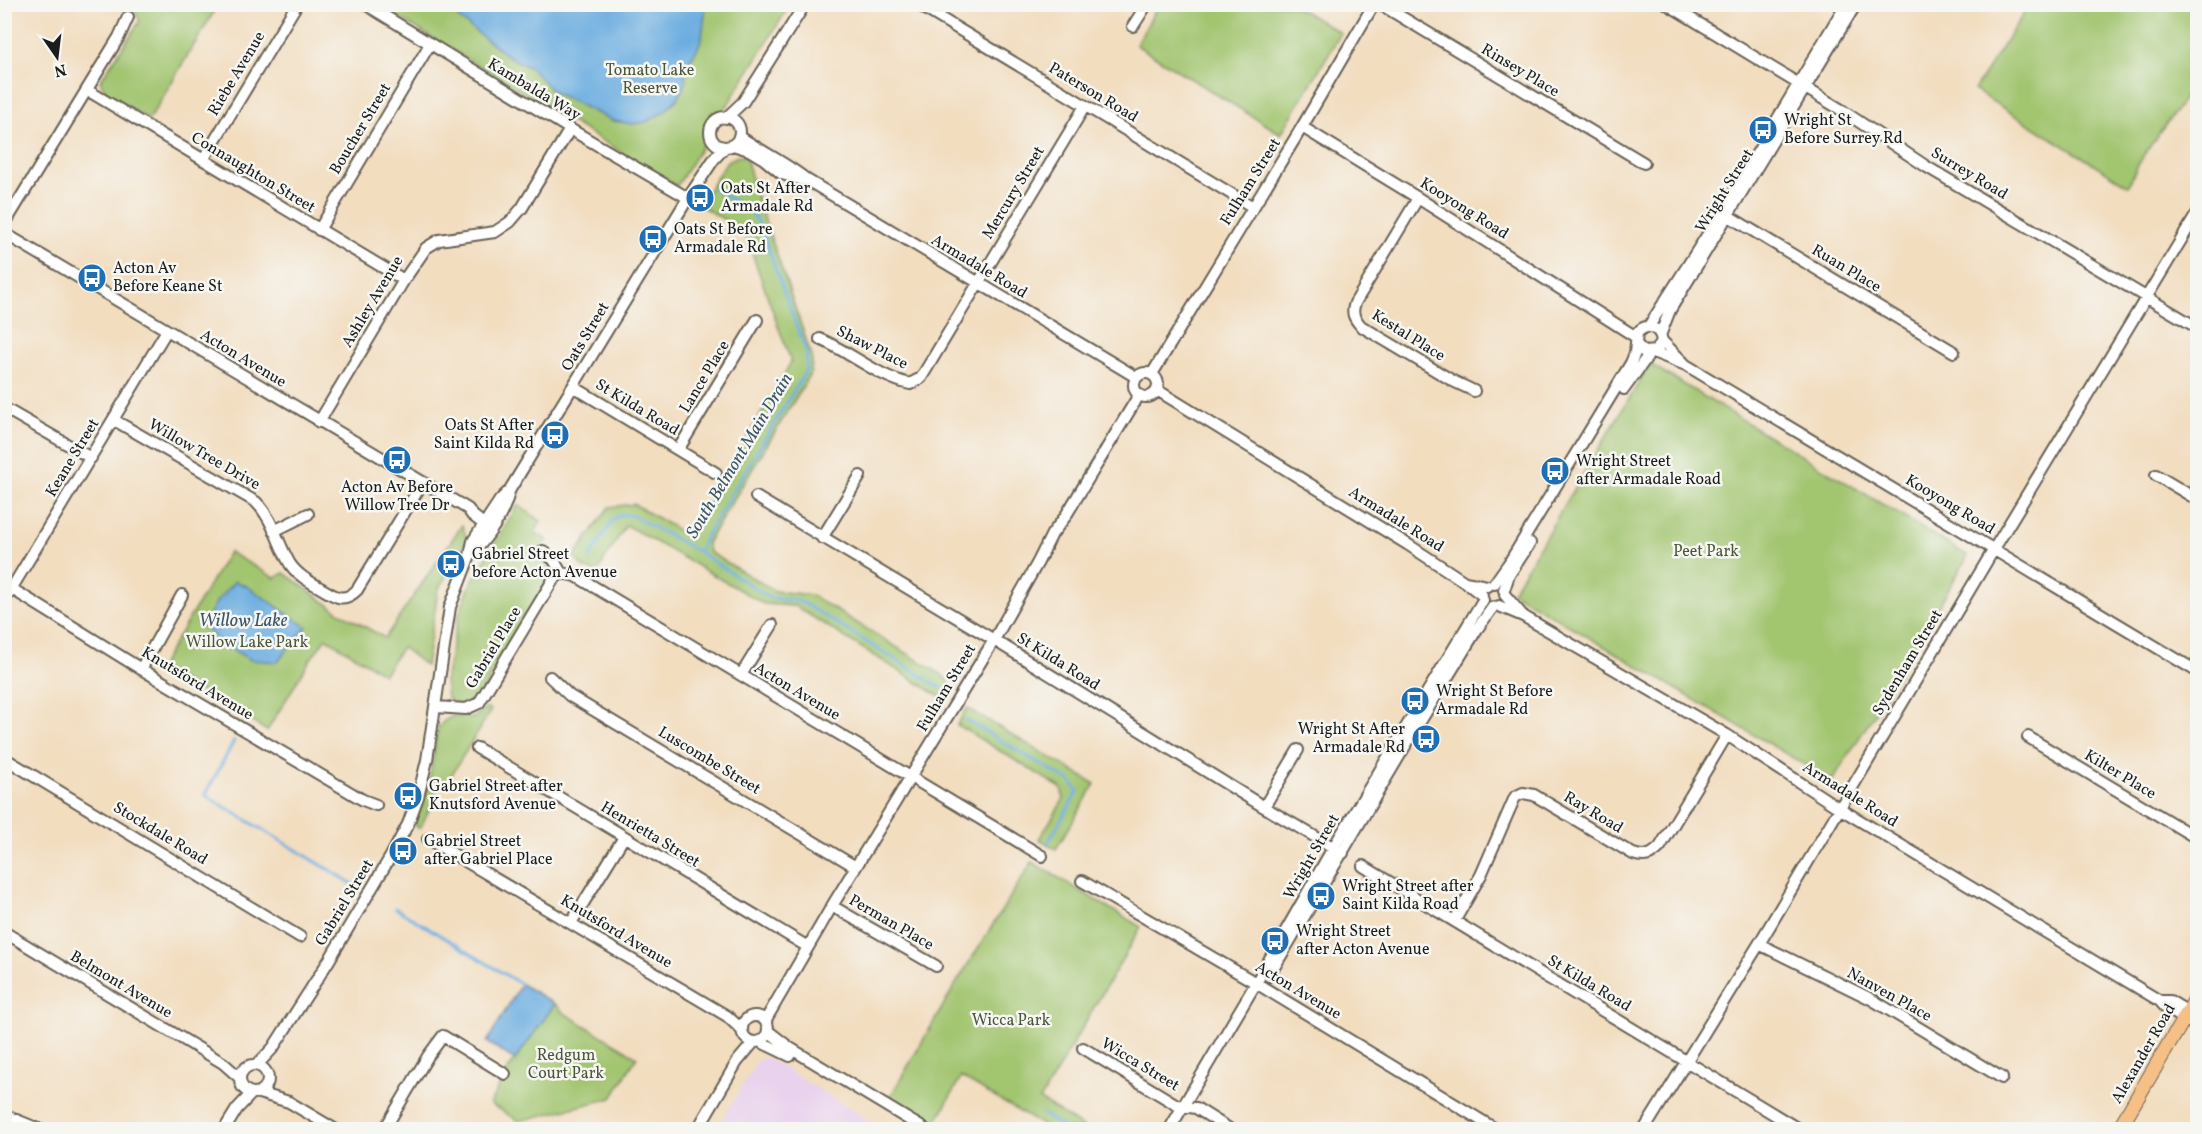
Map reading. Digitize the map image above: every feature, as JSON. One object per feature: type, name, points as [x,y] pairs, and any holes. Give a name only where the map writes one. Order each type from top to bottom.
[{"type":"main road","name":"Alexander Road","points":[[2127,1130],[2193,1018],[2198,995]]},
{"type":"main road","name":"Alexander Road","points":[[2118,1130],[2193,1018]]},
{"type":"street","name":"Riebe Avenue","points":[[203,160],[297,4]]},
{"type":"street","name":"Kambalda Way","points":[[365,4],[688,198]]},
{"type":"street","name":"Oats Street","points":[[726,118],[743,102],[805,4]]},
{"type":"street","name":"Paterson Road","points":[[917,4],[1253,207]]},
{"type":"street","points":[[1133,26],[1147,4]]},
{"type":"street","name":"Fulham Street","points":[[1152,374],[1374,4]]},
{"type":"street","name":"Rinsey Place","points":[[1380,4],[1644,163]]},
{"type":"street","name":"Surrey Road","points":[[1667,4],[1802,86],[1924,165],[2198,328]]},
{"type":"street","name":"Wright Street","points":[[1802,86],[1846,4]]},
{"type":"street","name":"Wright Street","points":[[1661,337],[1670,310],[1725,214],[1802,86],[1856,4]]},
{"type":"street","points":[[4,225],[87,90],[128,17]]},
{"type":"street","name":"Boucher Street","points":[[319,230],[430,44]]},
{"type":"street","name":"Connaughton Street","points":[[87,90],[404,280]]},
{"type":"street","name":"Oats Street","points":[[490,523],[500,500],[509,491],[574,387],[688,198],[714,159],[734,138],[743,102]]},
{"type":"street","name":"Mercury Street","points":[[910,384],[921,378],[1085,106]]},
{"type":"street","points":[[726,118],[733,120],[734,138],[718,145],[712,139],[712,127],[717,120],[726,118]]},
{"type":"street","name":"Kooyong Road","points":[[1302,127],[1609,318],[1636,341]]},
{"type":"street","name":"Ashley Avenue","points":[[319,422],[421,254],[439,240],[495,232],[510,222],[522,208],[570,129]]},
{"type":"street","name":"Armadale Road","points":[[734,138],[782,174],[807,180],[977,284],[1136,377]]},
{"type":"street","name":"Oats Street","points":[[688,198],[706,161],[712,139]]},
{"type":"street","name":"Kestal Place","points":[[1418,198],[1354,303],[1352,311],[1361,326],[1453,381],[1474,391]]},
{"type":"street","name":"Sydenham Street","points":[[1644,1130],[1685,1060],[1759,944],[2198,212]]},
{"type":"street","name":"Wright Street","points":[[1646,327],[1725,214]]},
{"type":"street","name":"Ruan Place","points":[[1725,214],[1954,352]]},
{"type":"street","name":"Acton Avenue","points":[[4,233],[319,422],[468,509],[475,509],[490,523]]},
{"type":"street","name":"Kooyong Road","points":[[1609,318],[1646,327]]},
{"type":"street","name":"Lance Place","points":[[678,450],[757,320]]},
{"type":"street","points":[[1505,593],[1500,586],[1486,591],[1487,605],[1496,606],[1504,601],[1509,575],[1538,526],[1627,384],[1651,352],[1659,348],[1661,337],[1656,328],[1646,327],[1636,341],[1641,350],[1651,352]]},
{"type":"street","name":"Keane Street","points":[[4,601],[8,586],[91,458],[167,330]]},
{"type":"street","name":"Kooyong Road","points":[[1661,337],[1686,365]]},
{"type":"street","name":"Shaw Place","points":[[820,339],[839,347],[897,381],[910,384]]},
{"type":"street","name":"Wright Street","points":[[1169,1130],[1187,1106],[1259,985],[1486,591],[1509,563],[1631,363],[1636,341]]},
{"type":"street","name":"Kooyong Road","points":[[1651,352],[1686,365],[2198,672]]},
{"type":"street","points":[[1146,372],[1152,374],[1157,378],[1157,390],[1145,397],[1139,395],[1135,390],[1136,377],[1146,372]]},
{"type":"street","name":"St Kilda Road","points":[[574,387],[716,473]]},
{"type":"street","name":"Armadale Road","points":[[1157,390],[1407,543],[1465,582],[1486,591]]},
{"type":"street","name":"Fulham Street","points":[[697,1130],[737,1062],[757,1042],[778,996],[994,640],[1052,534],[1065,517],[1139,395]]},
{"type":"street","points":[[4,408],[91,458]]},
{"type":"street","name":"Willow Tree Drive","points":[[114,420],[256,502],[263,509],[291,565],[302,577],[343,599],[351,596],[357,590],[423,482]]},
{"type":"street","points":[[2156,475],[2198,500]]},
{"type":"street","points":[[822,538],[860,476]]},
{"type":"street","name":"St Kilda Road","points":[[756,497],[1338,850]]},
{"type":"street","points":[[274,531],[308,514]]},
{"type":"street","name":"Gabriel Street","points":[[248,1088],[251,1066],[273,1048],[334,952],[408,824],[418,797],[427,760],[450,607],[473,541],[490,523]]},
{"type":"street","name":"Acton Avenue","points":[[543,551],[554,560],[561,573],[576,576],[1042,856]]},
{"type":"street","name":"Gabriel Place","points":[[436,707],[466,709],[479,703],[553,580],[561,573]]},
{"type":"street","name":"Knutsford Avenue","points":[[8,586],[141,669],[355,795],[376,805]]},
{"type":"street","name":"Armadale Road","points":[[1505,593],[1523,616]]},
{"type":"street","points":[[141,669],[182,595]]},
{"type":"street","name":"Wright Street","points":[[1338,850],[1477,629],[1496,606]]},
{"type":"street","name":"Armadale Road","points":[[1496,606],[1523,616],[1727,735],[1839,808],[2160,1000],[2166,1008],[2193,1018]]},
{"type":"street","points":[[741,675],[772,625]]},
{"type":"street","name":"Luscombe Street","points":[[550,677],[570,696],[856,867]]},
{"type":"street","name":"Ray Road","points":[[1455,920],[1481,875],[1515,797],[1523,792],[1534,795],[1633,854],[1643,857],[1653,854],[1660,847],[1727,735]]},
{"type":"street","name":"Kilter Place","points":[[2028,737],[2198,839]]},
{"type":"street","name":"Henrietta Street","points":[[477,748],[808,947]]},
{"type":"street","points":[[1264,807],[1298,750]]},
{"type":"street","name":"Stockdale Road","points":[[4,758],[300,937]]},
{"type":"street","points":[[571,923],[624,837]]},
{"type":"street","name":"Knutsford Avenue","points":[[428,839],[727,1016],[743,1028]]},
{"type":"street","name":"St Kilda Road","points":[[1363,866],[1800,1130]]},
{"type":"street","name":"Acton Avenue","points":[[1082,881],[1259,985],[1497,1130]]},
{"type":"street","name":"Perman Place","points":[[832,906],[936,966]]},
{"type":"street","name":"Belmont Avenue","points":[[4,932],[223,1063],[248,1088],[289,1102],[336,1130]]},
{"type":"street","name":"Nanven Place","points":[[1759,944],[1871,999],[2002,1078]]},
{"type":"street","points":[[743,1028],[764,1023],[790,1048],[926,1130]]},
{"type":"street","points":[[743,1028],[757,1042],[788,1054],[914,1130]]},
{"type":"street","name":"Fulham Street","points":[[737,1062],[743,1028]]},
{"type":"street","points":[[384,1130],[428,1056],[443,1036],[505,1074]]},
{"type":"street","name":"Gabriel Street","points":[[268,1075],[273,1048]]},
{"type":"street","name":"Wicca Street","points":[[1083,1048],[1177,1105],[1196,1108],[1231,1130]]},
{"type":"street","name":"Belmont Avenue","points":[[223,1063],[251,1066],[268,1075],[289,1102]]},
{"type":"street","points":[[224,1130],[248,1088],[266,1088],[268,1075]]},
{"type":"street","name":"Wright Street","points":[[1177,1130],[1187,1106]]},
{"type":"street","points":[[4,1115],[40,1130]]},
{"type":"shaded area","points":[[767,1058],[884,1129],[716,1129],[758,1060]]},
{"type":"green space","points":[[1159,4],[1293,5],[1341,33],[1281,134],[1136,45]]},
{"type":"green space","points":[[131,5],[218,5],[149,120],[106,92],[100,81],[140,21]]},
{"type":"green space","name":"Tomato Lake Reserve","points":[[378,5],[790,5],[677,186]]},
{"type":"green space","points":[[2029,5],[2197,5],[2199,52],[2196,75],[2181,103],[2142,158],[2129,186],[1974,90]]},
{"type":"green space","points":[[738,156],[746,157],[756,194],[812,357],[811,373],[707,543],[709,552],[775,591],[811,595],[941,674],[949,682],[950,687],[942,698],[795,606],[764,604],[626,525],[597,572],[584,568],[574,557],[609,507],[634,504],[690,537],[791,362],[744,231],[699,205],[727,161]]},
{"type":"green space","name":"Peet Park","points":[[1650,364],[1968,556],[1887,694],[1832,781],[1512,592]]},
{"type":"green space","points":[[518,505],[541,521],[535,532],[548,541],[541,545],[537,553],[551,564],[552,573],[479,697],[467,703],[455,703],[447,698],[445,681],[459,614],[471,583]]},
{"type":"green space","name":"Willow Lake Park","points":[[462,525],[467,539],[438,590],[426,666],[402,647],[384,674],[326,638],[267,731],[160,667],[229,552],[275,578],[284,573],[339,612],[385,638]]},
{"type":"green space","points":[[486,708],[491,710],[446,784],[433,779],[430,789],[437,792],[420,829],[414,825],[430,777],[438,728],[453,716],[473,718]]},
{"type":"green space","points":[[967,708],[1095,784],[1056,849],[1039,839],[1064,799],[1061,788],[957,725]]},
{"type":"green space","name":"Wicca Park","points":[[1032,862],[1141,927],[1040,1100],[1086,1129],[1048,1129],[961,1077],[935,1124],[890,1097],[957,982]]},
{"type":"green space","name":"Redgum Court Park","points":[[555,1004],[564,1013],[637,1057],[612,1098],[519,1121],[490,1104],[505,1074]]},
{"type":"water","points":[[706,4],[702,37],[689,61],[685,73],[686,82],[678,98],[664,112],[646,122],[633,124],[613,121],[553,92],[532,69],[506,55],[442,5]]},
{"type":"water","name":"Willow Lake","points":[[235,581],[248,587],[307,627],[278,662],[251,660],[222,644],[203,626],[217,601]]},
{"type":"water","points":[[521,984],[555,1004],[515,1060],[487,1042]]},
{"type":"waterway","name":"South Belmont Main Drain","points":[[699,552],[706,536],[806,371],[807,354],[760,226],[750,211],[714,189]]},
{"type":"waterway","name":"South Belmont Main Drain","points":[[590,557],[612,521],[621,514],[633,516],[699,552],[770,598],[795,600],[805,604],[941,688]]},
{"type":"waterway","name":"South Belmont Main Drain","points":[[966,720],[1071,782],[1078,791],[1048,842]]},
{"type":"waterway","points":[[234,741],[205,795],[353,884]]},
{"type":"waterway","points":[[395,908],[521,984]]},
{"type":"waterway","name":"South Belmont Main Drain","points":[[1043,1114],[1067,1130]]},
{"type":"place","name":"Wright St Before Surrey Rd","points":[[1763,130]]},
{"type":"place","name":"Oats St After Armadale Rd","points":[[700,198]]},
{"type":"place","name":"Oats St Before Armadale Rd","points":[[653,239]]},
{"type":"place","name":"Acton Av Before Keane St","points":[[92,278]]},
{"type":"place","name":"Oats St After Saint Kilda Rd","points":[[555,435]]},
{"type":"place","name":"Acton Av Before Willow Tree Dr","points":[[397,460]]},
{"type":"place","name":"Wright Street after Armadale Road","points":[[1555,471]]},
{"type":"place","name":"Gabriel Street before Acton Avenue","points":[[451,564]]},
{"type":"place","name":"Wright St Before Armadale Rd","points":[[1415,701]]},
{"type":"place","name":"Wright St After Armadale Rd","points":[[1426,739]]},
{"type":"place","name":"Gabriel Street after Knutsford Avenue","points":[[408,796]]},
{"type":"place","name":"Gabriel Street after Gabriel Place","points":[[403,851]]},
{"type":"place","name":"Wright Street after Saint Kilda Road","points":[[1321,896]]},
{"type":"place","name":"Wright Street after Acton Avenue","points":[[1275,941]]}]
